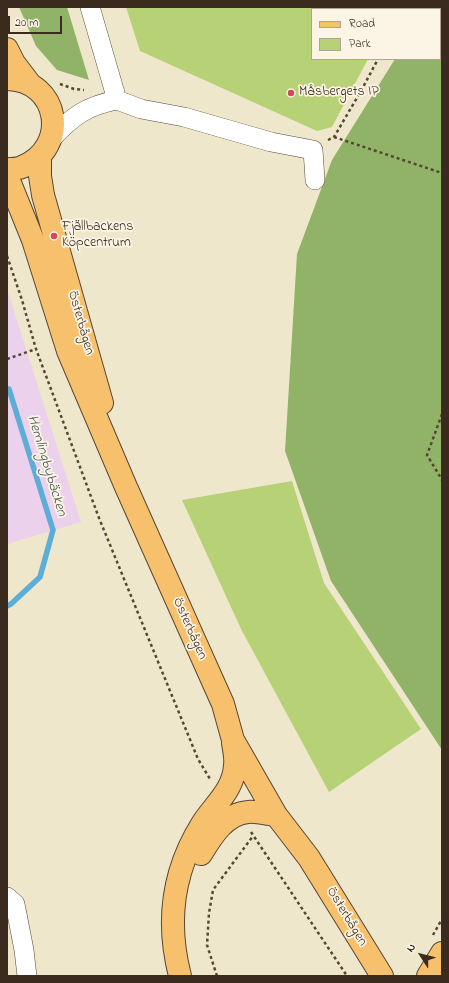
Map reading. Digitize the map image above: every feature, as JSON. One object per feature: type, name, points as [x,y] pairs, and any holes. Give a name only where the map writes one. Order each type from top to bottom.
[{"type":"main road","points":[[7,49],[14,63],[43,87],[54,118],[52,139],[40,157],[21,168],[7,170]]},
{"type":"main road","points":[[7,79],[16,79],[43,87]]},
{"type":"main road","name":"Österbågen","points":[[40,157],[40,176],[43,195],[126,487]]},
{"type":"main road","name":"Österbågen","points":[[7,181],[10,183],[34,240],[68,351],[126,487],[223,704],[233,740],[276,815],[310,858]]},
{"type":"main road","name":"Österbågen","points":[[223,704],[245,734],[284,802],[310,858],[382,976]]},
{"type":"main road","points":[[180,976],[174,954],[172,922],[175,891],[185,855],[202,824],[224,796],[232,781],[235,765],[233,740]]},
{"type":"main road","points":[[195,976],[189,952],[186,922],[188,894],[198,860],[214,832],[224,823],[237,815],[248,812],[276,815]]},
{"type":"main road","points":[[428,976],[437,950]]},
{"type":"street","points":[[90,7],[110,101]]},
{"type":"street","points":[[43,87],[59,104],[80,112]]},
{"type":"street","points":[[52,139],[68,121],[80,112],[110,101],[184,117],[271,142],[313,150],[315,180]]},
{"type":"street","points":[[7,897],[15,904],[24,950],[27,976]]},
{"type":"path","points":[[313,150],[334,137],[377,60]]},
{"type":"path","points":[[43,87],[98,92],[110,101]]},
{"type":"path","points":[[334,137],[442,173]]},
{"type":"path","points":[[7,256],[22,300],[36,349],[99,518],[198,759],[209,777],[224,796]]},
{"type":"path","points":[[7,359],[36,349]]},
{"type":"path","points":[[442,414],[427,455],[442,480]]},
{"type":"path","points":[[237,815],[253,836],[347,976]]},
{"type":"path","points":[[217,976],[207,945],[208,913],[213,890],[253,836]]},
{"type":"path","points":[[437,950],[442,919]]},
{"type":"shaded area","points":[[7,289],[81,522],[7,544]]},
{"type":"green space","points":[[19,7],[67,7],[89,80],[57,70],[36,46]]},
{"type":"green space","name":"Måsbergets IP","points":[[126,7],[396,7],[311,8],[311,60],[367,60],[332,127],[317,131],[140,51]]},
{"type":"green space","points":[[442,7],[442,750],[331,581],[285,451],[297,254],[332,160],[394,60],[441,60],[441,8],[426,8]]},
{"type":"green space","points":[[292,481],[324,583],[421,729],[329,792],[241,629],[182,500]]},
{"type":"waterway","name":"Hemlingbybäcken","points":[[7,606],[40,577],[53,530],[9,389]]},
{"type":"place","name":"Måsbergets IP","points":[[291,93]]},
{"type":"place","name":"Fjällbackens Köpcentrum","points":[[54,236]]}]
